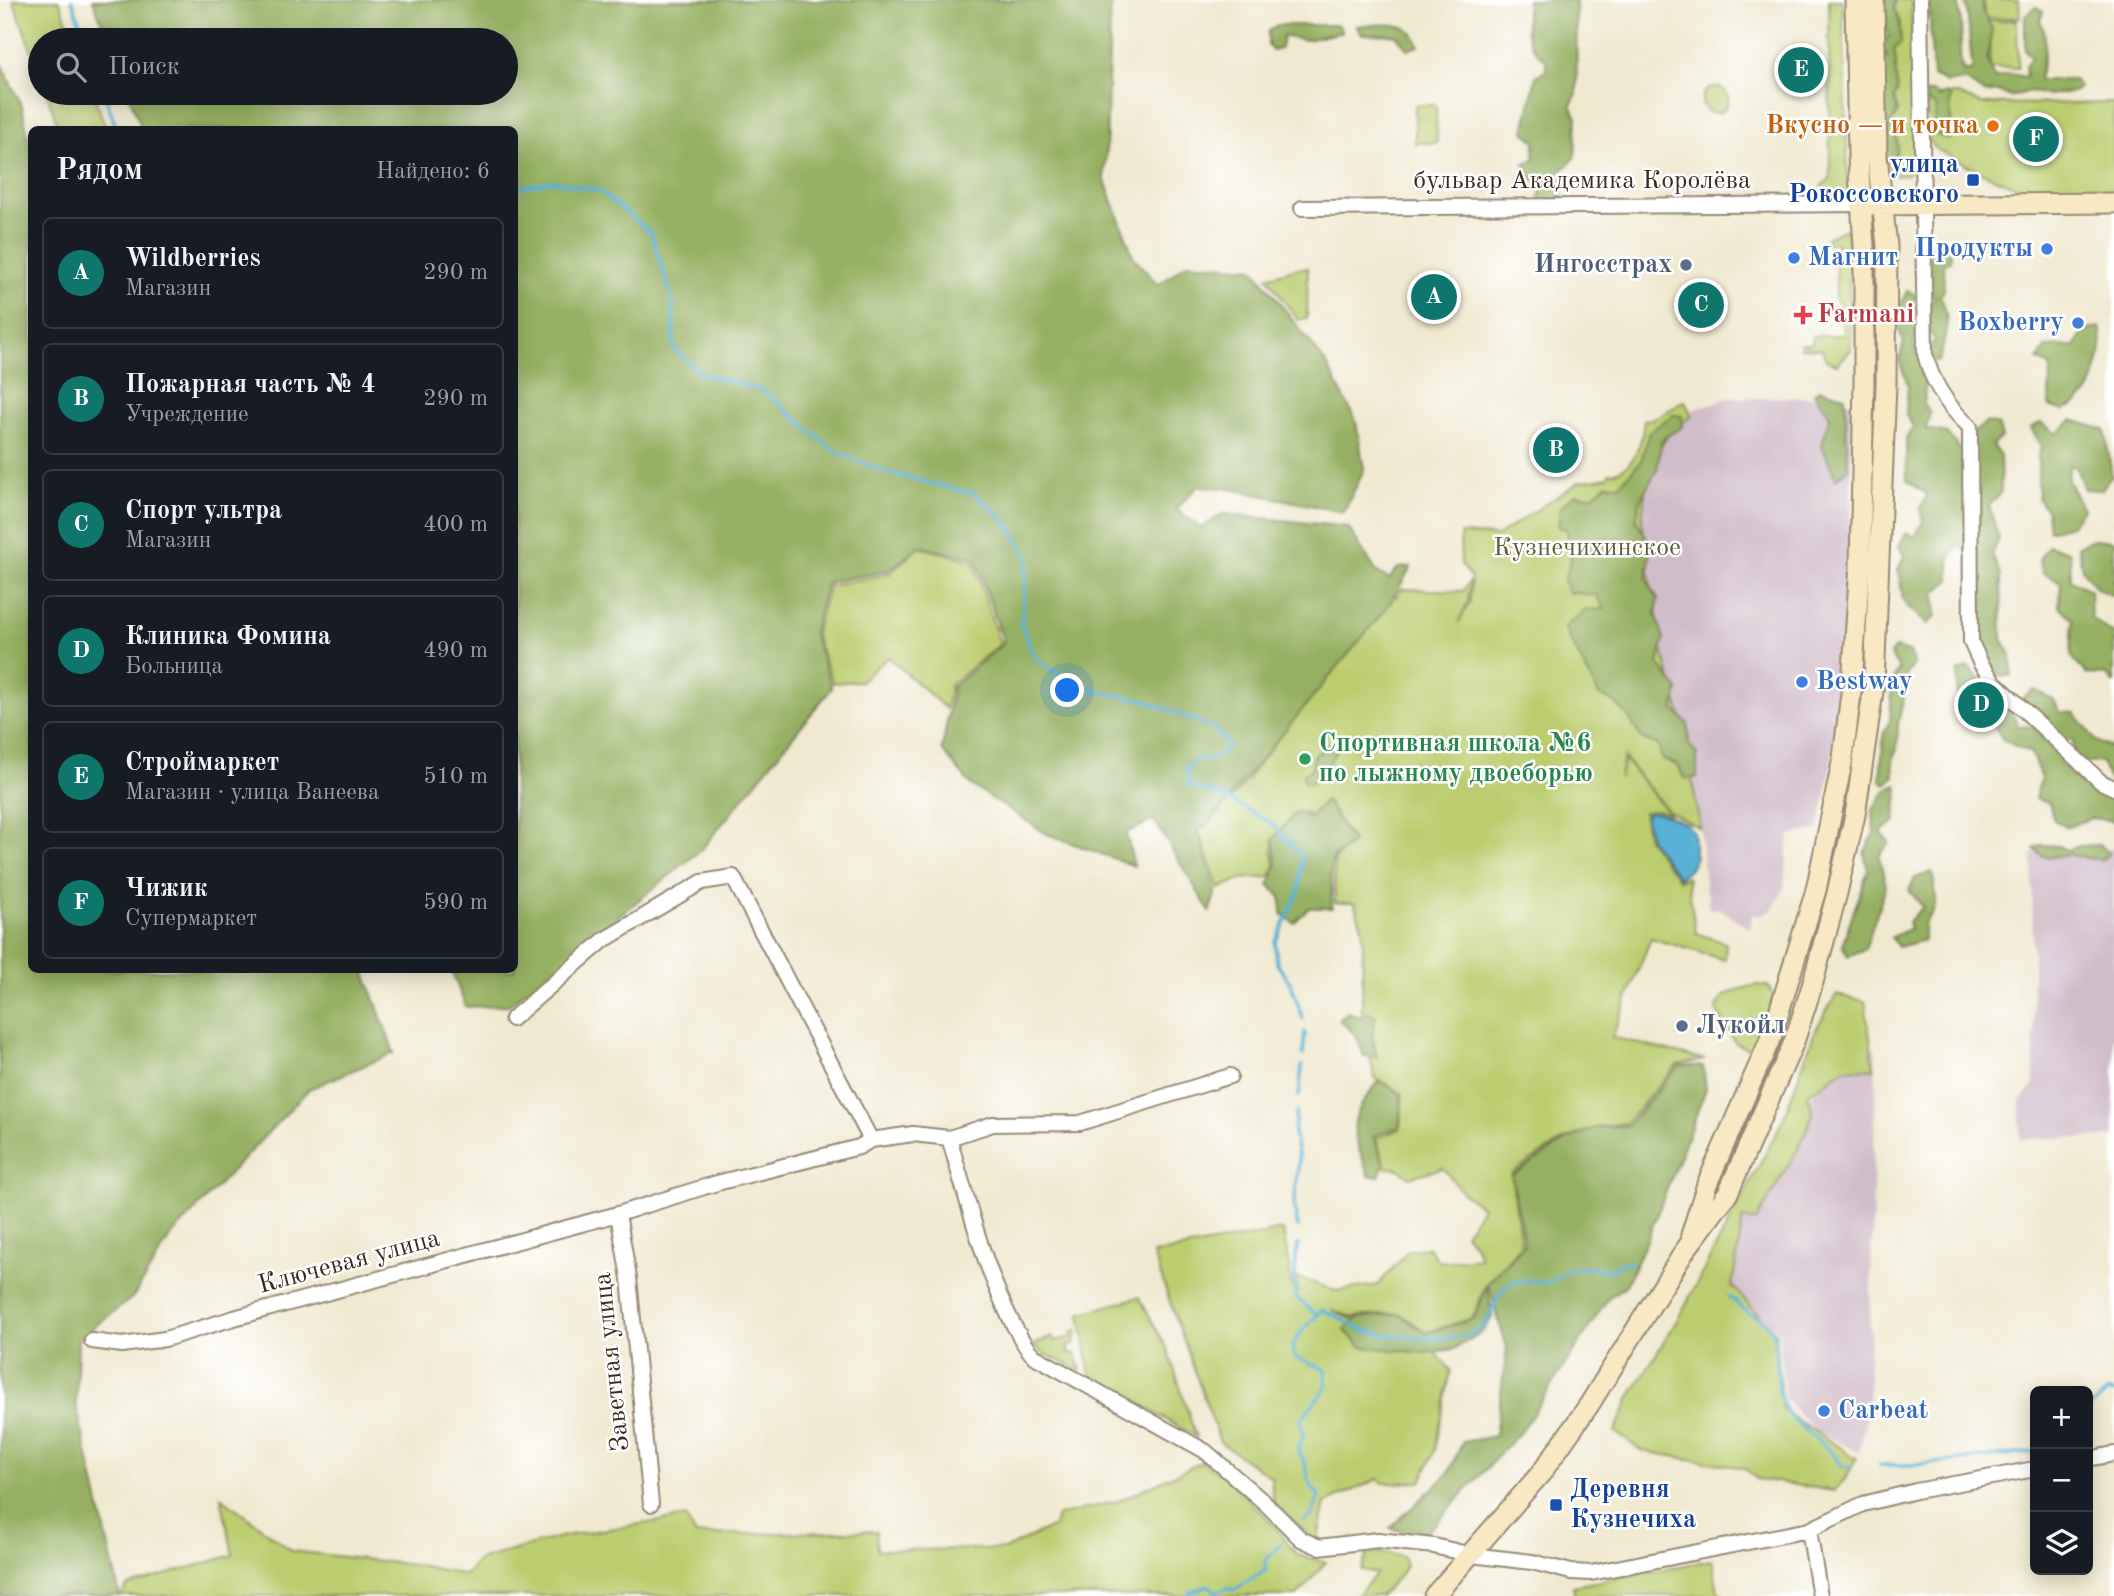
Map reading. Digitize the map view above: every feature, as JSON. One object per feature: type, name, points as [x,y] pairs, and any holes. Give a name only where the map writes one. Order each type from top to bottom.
[{"type":"main road","points":[[1686,1249],[1707,1184],[1772,1035],[1816,891],[1843,758],[1852,685],[1860,565],[1864,383],[1864,246],[1858,157],[1855,0]]},
{"type":"main road","points":[[1434,1596],[1542,1472],[1589,1405],[1686,1249],[1728,1193],[1794,1042],[1838,893],[1855,815],[1874,685],[1880,564],[1887,246],[1877,156],[1874,0]]},
{"type":"main road","points":[[1861,204],[2114,204]]},
{"type":"street","points":[[1920,0],[1925,354],[1929,373],[1939,391],[1955,414],[1970,427],[1971,642],[1981,664],[1994,682],[2101,782],[2114,788]]},
{"type":"street","name":"бульвар Академика Королёва","points":[[1302,208],[1861,204]]},
{"type":"street","points":[[512,1018],[604,940],[702,882],[733,877],[871,1140]]},
{"type":"street","points":[[1230,1076],[1080,1123],[993,1124],[949,1138],[986,1259],[1005,1308],[1026,1348],[1034,1356],[1205,1451],[1248,1487],[1301,1539],[1319,1547],[1378,1540],[1434,1546],[1471,1555],[1532,1562],[1571,1572],[1591,1573],[1809,1530],[1863,1504],[1916,1491],[2030,1470]]},
{"type":"street","name":"Ключевая улица","points":[[92,1340],[121,1345],[165,1339],[618,1214],[717,1183],[859,1147],[871,1140],[913,1134],[949,1138]]},
{"type":"street","name":"Заветная улица","points":[[618,1214],[629,1278],[651,1504]]},
{"type":"street","points":[[2093,1458],[2114,1454]]},
{"type":"street","points":[[1809,1530],[1820,1596]]},
{"type":"shaded area","points":[[1832,397],[1852,403],[1850,563],[1842,685],[1833,756],[1819,829],[1789,836],[1784,889],[1772,910],[1759,915],[1752,914],[1750,929],[1720,909],[1708,908],[1709,894],[1706,893],[1700,828],[1682,720],[1657,632],[1642,521],[1645,491],[1656,454],[1673,428],[1692,416],[1691,410],[1729,398]]},
{"type":"shaded area","points":[[2114,849],[2114,1137],[2020,1139],[2020,1101],[2034,1085],[2032,854]]},
{"type":"shaded area","points":[[1875,1048],[1868,1410],[1859,1452],[1816,1431],[1785,1399],[1779,1332],[1729,1289],[1740,1222],[1754,1218],[1811,1097],[1823,1078],[1849,1050]]},
{"type":"green space","points":[[13,0],[59,0],[70,28],[28,28],[28,41]]},
{"type":"green space","points":[[93,0],[1113,0],[1110,13],[1104,178],[1134,258],[1158,285],[1188,263],[1253,268],[1328,366],[1356,421],[1364,469],[1344,512],[1226,488],[1198,486],[1176,509],[1201,528],[1223,514],[1348,527],[1376,571],[1389,579],[1398,568],[1411,567],[1389,605],[1209,822],[1197,830],[1216,890],[1210,912],[1154,820],[1126,833],[1134,866],[1047,834],[971,785],[942,750],[953,686],[1004,643],[975,558],[919,546],[888,571],[827,582],[813,633],[832,688],[702,849],[509,1005],[466,1007],[452,973],[518,973],[518,126],[141,126],[133,105],[518,105],[518,28],[104,28]]},
{"type":"green space","points":[[1527,0],[1576,0],[1577,93],[1571,105],[1577,118],[1575,158],[1559,173],[1563,200],[1546,208],[1539,198],[1541,191],[1535,179],[1529,181],[1524,164],[1534,159],[1535,141],[1524,132],[1536,76],[1546,71],[1546,60],[1529,41]]},
{"type":"green space","points":[[1829,0],[1843,0],[1848,190],[1842,198],[1828,199],[1822,194],[1822,185],[1830,179]]},
{"type":"green space","points":[[1875,0],[1896,0],[1894,9],[1900,23],[1901,43],[1894,50],[1898,89],[1894,99],[1898,111],[1890,126],[1898,143],[1893,160],[1883,159],[1879,65],[1887,56],[1881,45],[1890,36],[1886,28],[1886,14],[1875,5]]},
{"type":"green space","points":[[1883,0],[1911,0],[1916,162],[1909,173],[1900,176],[1889,170],[1887,161]]},
{"type":"green space","points":[[1931,0],[1960,0],[1960,54],[1964,72],[1973,70],[1965,0],[1983,0],[1982,10],[1992,29],[1987,58],[1994,78],[2010,74],[2026,77],[2025,67],[2031,57],[2025,50],[2025,16],[2036,7],[2043,12],[2040,21],[2045,34],[2044,58],[2039,80],[2073,80],[2080,87],[2073,92],[2046,95],[2030,91],[2010,97],[1999,91],[1984,93],[1965,80],[1947,83],[1933,76],[1929,5]]},
{"type":"green space","points":[[1984,0],[2019,0],[2020,18],[1984,18]]},
{"type":"green space","points":[[2017,20],[2018,68],[1990,68],[1989,21]]},
{"type":"green space","points":[[1277,25],[1338,25],[1342,32],[1306,40],[1283,36],[1281,48],[1273,51],[1268,46],[1268,32]]},
{"type":"green space","points":[[1356,26],[1405,27],[1411,31],[1419,46],[1408,49],[1396,35],[1362,34]]},
{"type":"green space","points":[[0,62],[22,106],[28,136],[28,973],[365,973],[394,1053],[309,1089],[170,1237],[133,1297],[78,1339],[76,1404],[120,1596],[0,1596]]},
{"type":"green space","points":[[1715,87],[1724,91],[1728,100],[1724,109],[1715,113],[1706,109],[1702,100],[1706,91]]},
{"type":"green space","points":[[1934,92],[1939,97],[1946,93],[1951,98],[1950,116],[1954,134],[1949,139],[1937,135],[1934,123],[1936,106],[1926,100],[1926,93]]},
{"type":"green space","points":[[1959,94],[1980,104],[2114,103],[2114,190],[2049,192],[2020,188],[1980,172],[1936,149],[1929,141],[1927,95]]},
{"type":"green space","points":[[51,105],[97,105],[105,126],[58,126]]},
{"type":"green space","points":[[1415,105],[1436,105],[1437,143],[1415,143]]},
{"type":"green space","points":[[1848,228],[1851,350],[1837,364],[1826,360],[1822,349],[1801,348],[1801,344],[1812,344],[1812,336],[1844,335],[1843,306],[1836,300],[1836,243],[1826,243],[1827,238]]},
{"type":"green space","points":[[1933,247],[1942,247],[1951,253],[1950,261],[1943,263],[1944,290],[1940,296],[1947,320],[1939,361],[1930,361],[1928,347],[1935,340],[1929,332],[1927,307],[1935,298],[1927,280]]},
{"type":"green space","points":[[1297,268],[1308,268],[1307,318],[1298,320],[1267,277]]},
{"type":"green space","points":[[1907,291],[1917,295],[1912,317],[1919,328],[1913,345],[1925,381],[1924,404],[1930,413],[1926,429],[1947,433],[1962,453],[1972,449],[1973,433],[1987,422],[1998,425],[2002,437],[1992,445],[2000,456],[2001,492],[1989,506],[1999,539],[1992,555],[2001,575],[2002,639],[2011,655],[2012,675],[2001,677],[1977,648],[1974,562],[1960,544],[1950,557],[1950,581],[1935,592],[1936,616],[1927,624],[1904,603],[1898,570],[1904,556],[1899,546],[1906,533],[1915,537],[1923,522],[1920,508],[1928,495],[1907,480],[1906,439],[1913,426],[1906,415],[1908,385],[1899,360],[1904,342],[1898,328],[1897,316]]},
{"type":"green space","points":[[2100,327],[2099,361],[2087,394],[2063,411],[2049,406],[2050,366],[2038,360],[2045,347],[2075,346],[2086,329]]},
{"type":"green space","points":[[1819,389],[1845,396],[1848,468],[1836,479],[1822,445],[1830,416],[1814,393]]},
{"type":"green space","points":[[1685,401],[1692,416],[1673,428],[1656,454],[1645,491],[1642,521],[1657,632],[1682,720],[1700,828],[1668,811],[1624,757],[1619,778],[1625,760],[1669,814],[1658,810],[1643,812],[1648,839],[1679,880],[1687,877],[1696,933],[1726,943],[1725,960],[1651,938],[1612,1037],[1705,1060],[1677,1065],[1626,1123],[1577,1134],[1511,1174],[1521,1245],[1485,1286],[1473,1318],[1427,1332],[1399,1313],[1352,1317],[1332,1310],[1349,1318],[1416,1331],[1451,1370],[1435,1450],[1421,1482],[1383,1483],[1378,1479],[1325,1503],[1317,1542],[1274,1504],[1271,1477],[1220,1442],[1153,1254],[1283,1230],[1293,1290],[1298,1292],[1296,1277],[1336,1291],[1378,1285],[1408,1251],[1428,1247],[1439,1262],[1480,1258],[1476,1247],[1465,1234],[1482,1207],[1463,1193],[1443,1168],[1410,1177],[1399,1169],[1386,1168],[1376,1138],[1400,1129],[1403,1094],[1374,1077],[1362,1013],[1363,930],[1354,903],[1335,903],[1336,858],[1353,842],[1326,800],[1309,815],[1304,812],[1272,850],[1275,865],[1270,877],[1240,879],[1219,889],[1199,831],[1211,822],[1244,784],[1386,591],[1397,597],[1402,589],[1463,591],[1470,580],[1468,601],[1458,623],[1470,602],[1471,578],[1461,564],[1460,534],[1497,536],[1579,482],[1608,477],[1609,473],[1625,467],[1636,454],[1644,420],[1653,419]]},
{"type":"green space","name":"Кузнечихинское","points":[[1673,415],[1682,416],[1682,427],[1662,439],[1657,470],[1641,498],[1636,521],[1648,541],[1649,562],[1646,578],[1658,599],[1656,614],[1664,639],[1658,664],[1678,689],[1674,710],[1688,724],[1689,744],[1697,754],[1697,778],[1684,778],[1678,765],[1663,760],[1657,744],[1642,740],[1620,707],[1599,695],[1564,628],[1585,610],[1604,609],[1596,595],[1568,592],[1564,580],[1571,560],[1567,530],[1558,527],[1560,507],[1575,494],[1591,496],[1607,484],[1619,485],[1641,461],[1649,432]]},
{"type":"green space","points":[[2072,420],[2105,430],[2112,476],[2101,490],[2084,489],[2076,467],[2069,465],[2068,481],[2083,509],[2072,525],[2049,531],[2047,511],[2038,498],[2038,456],[2041,447],[2031,428],[2041,423],[2057,434]]},
{"type":"green space","points":[[2093,539],[2114,541],[2114,596],[2097,589],[2082,569],[2078,546]]},
{"type":"green space","points":[[2049,545],[2070,553],[2071,580],[2090,590],[2091,618],[2114,634],[2114,684],[2107,675],[2087,674],[2071,656],[2073,619],[2059,606],[2061,582],[2043,573],[2039,559]]},
{"type":"green space","points":[[919,547],[973,561],[1000,644],[951,684],[946,709],[888,657],[861,681],[833,683],[815,634],[829,585],[889,574]]},
{"type":"green space","points":[[1895,648],[1910,652],[1914,665],[1907,673],[1898,723],[1897,750],[1893,757],[1894,777],[1886,784],[1880,780],[1884,731],[1890,721],[1892,682],[1899,669],[1890,654]]},
{"type":"green space","points":[[1968,667],[1988,689],[2002,692],[2018,726],[2032,727],[2066,761],[2084,786],[2097,787],[2114,797],[2114,821],[2092,818],[2066,827],[2054,820],[2049,803],[2035,799],[2041,778],[2031,753],[2003,740],[1991,721],[1969,718],[1957,697],[1958,672]]},
{"type":"green space","points":[[2034,690],[2054,700],[2060,712],[2075,713],[2096,741],[2113,748],[2114,782],[2109,780],[2102,762],[2087,763],[2074,755],[2073,740],[2046,736],[2022,714],[2022,698]]},
{"type":"green space","points":[[1338,740],[1341,744],[1316,781],[1305,784],[1303,775],[1311,769],[1315,755]]},
{"type":"green space","points":[[1897,785],[1896,821],[1881,832],[1889,843],[1879,856],[1886,886],[1865,949],[1848,956],[1842,945],[1868,870],[1864,853],[1874,834],[1873,809],[1885,791]]},
{"type":"green space","points":[[1326,801],[1352,842],[1334,857],[1331,867],[1332,908],[1309,908],[1294,923],[1282,914],[1281,897],[1269,885],[1277,865],[1273,839],[1297,811],[1310,818]]},
{"type":"green space","points":[[2042,845],[2058,846],[2067,850],[2079,846],[2100,845],[2109,853],[2103,859],[2070,855],[2049,857],[2034,849]]},
{"type":"green space","points":[[1932,872],[1936,899],[1933,911],[1924,923],[1924,940],[1898,947],[1891,937],[1910,929],[1908,922],[1923,907],[1909,890],[1915,878]]},
{"type":"green space","points":[[1756,985],[1768,986],[1774,996],[1756,1044],[1747,1049],[1735,1042],[1716,1010],[1726,995]]},
{"type":"green space","points":[[1836,995],[1865,1001],[1874,1069],[1846,1068],[1808,1094],[1813,1115],[1799,1147],[1756,1221],[1743,1218],[1732,1286],[1776,1334],[1782,1410],[1856,1458],[1847,1477],[1834,1491],[1757,1479],[1744,1468],[1642,1451],[1615,1432],[1629,1399],[1679,1317],[1783,1120],[1815,1031]]},
{"type":"green space","points":[[1348,1012],[1362,1017],[1369,1012],[1376,1017],[1372,1034],[1377,1057],[1364,1056],[1356,1035],[1339,1020]]},
{"type":"green space","points":[[1679,1066],[1703,1066],[1706,1089],[1647,1240],[1626,1285],[1609,1297],[1523,1429],[1423,1537],[1390,1528],[1447,1475],[1463,1442],[1495,1436],[1507,1349],[1488,1283],[1524,1245],[1512,1176],[1566,1140],[1595,1128],[1628,1125]]},
{"type":"green space","points":[[1379,1081],[1401,1094],[1399,1127],[1373,1136],[1384,1164],[1379,1176],[1369,1176],[1358,1147],[1354,1126],[1361,1107]]},
{"type":"green space","points":[[1487,1287],[1493,1316],[1482,1332],[1454,1349],[1426,1353],[1362,1347],[1344,1330],[1358,1318],[1398,1314],[1426,1333],[1474,1319]]},
{"type":"green space","points":[[1139,1297],[1168,1350],[1196,1437],[1090,1375],[1080,1314]]},
{"type":"green space","points":[[1077,1330],[1075,1343],[1067,1347],[1069,1353],[1076,1354],[1081,1371],[1044,1354],[1032,1345],[1052,1337],[1054,1341],[1072,1337],[1072,1332]]},
{"type":"green space","points":[[1202,1462],[1225,1476],[1275,1526],[1297,1555],[1326,1562],[1297,1596],[121,1596],[127,1586],[233,1555],[221,1497],[292,1551],[423,1566],[466,1575],[478,1560],[564,1536],[686,1517],[695,1535],[876,1531],[877,1550],[1006,1549],[1054,1526],[1057,1516],[1118,1501]]},
{"type":"green space","points":[[1383,1552],[1403,1557],[1406,1565],[1402,1573],[1380,1596],[1357,1596],[1377,1573],[1361,1570],[1367,1554]]},
{"type":"green space","points":[[1712,1560],[1718,1591],[1724,1596],[1575,1596],[1573,1586]]},
{"type":"water","points":[[1658,812],[1687,824],[1693,832],[1695,858],[1689,870],[1679,878],[1650,839],[1645,814]]},
{"type":"waterway","points":[[72,0],[82,28]]},
{"type":"waterway","points":[[108,105],[116,126]]},
{"type":"waterway","points":[[518,187],[554,181],[600,191],[651,233],[673,302],[674,349],[700,373],[762,390],[836,452],[885,472],[975,494],[1008,523],[1028,557],[1021,624],[1035,658],[1079,688],[1144,700],[1216,729],[1228,746],[1216,758],[1198,759],[1187,767],[1188,785],[1224,797],[1270,822],[1302,856],[1299,891],[1275,943],[1277,964],[1291,984],[1303,1019]]},
{"type":"waterway","points":[[1303,1055],[1305,1032]]},
{"type":"waterway","points":[[1299,1096],[1302,1066]]},
{"type":"waterway","points":[[1296,1112],[1294,1133],[1299,1160],[1294,1207],[1298,1227]]},
{"type":"waterway","points":[[1298,1245],[1295,1297],[1317,1315]]},
{"type":"waterway","points":[[1304,1521],[1313,1514],[1319,1495],[1310,1484],[1297,1449],[1303,1437],[1301,1419],[1326,1388],[1326,1370],[1295,1357],[1292,1347],[1300,1333],[1322,1310],[1361,1329],[1418,1338],[1450,1338],[1474,1333],[1481,1328],[1498,1296],[1509,1284],[1525,1280],[1549,1283],[1564,1273],[1579,1268],[1612,1271],[1620,1263],[1632,1263]]},
{"type":"waterway","points":[[1729,1297],[1771,1329],[1776,1346],[1779,1392],[1788,1413],[1830,1451],[1841,1466],[1851,1467]]},
{"type":"waterway","points":[[2093,1405],[2108,1392],[2114,1392]]},
{"type":"waterway","points":[[1880,1465],[1914,1465],[2030,1453]]},
{"type":"waterway","points":[[1187,1596],[1209,1586],[1217,1592],[1227,1588],[1234,1590],[1266,1570],[1265,1561],[1281,1543]]},
{"type":"place","name":"Строймаркет","points":[[1801,70]]},
{"type":"place","name":"Вкусно — и точка","points":[[1993,126]]},
{"type":"place","name":"Чижик","points":[[2036,139]]},
{"type":"place","name":"улица Рокоссовского","points":[[1973,180]]},
{"type":"place","name":"Продукты","points":[[2047,249]]},
{"type":"place","name":"Магнит","points":[[1794,258]]},
{"type":"place","name":"Ингосстрах","points":[[1686,265]]},
{"type":"place","name":"Wildberries","points":[[1434,297]]},
{"type":"place","name":"Спорт ультра","points":[[1701,305]]},
{"type":"place","name":"Farmani","points":[[1803,315]]},
{"type":"place","name":"Boxberry","points":[[2078,323]]},
{"type":"place","name":"Пожарная часть № 4","points":[[1556,450]]},
{"type":"place","name":"Bestway","points":[[1802,682]]},
{"type":"place","name":"Клиника Фомина","points":[[1981,705]]},
{"type":"place","name":"Спортивная школа №6 по лыжному двоеборью","points":[[1305,759]]},
{"type":"place","name":"Лукойл","points":[[1682,1026]]},
{"type":"place","name":"Carbeat","points":[[1824,1411]]},
{"type":"place","name":"Деревня Кузнечиха","points":[[1556,1505]]}]
